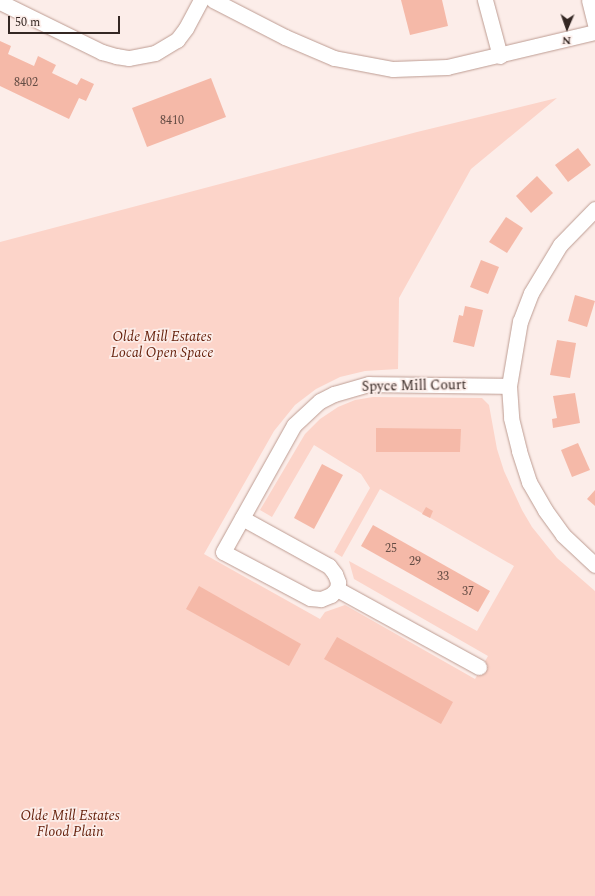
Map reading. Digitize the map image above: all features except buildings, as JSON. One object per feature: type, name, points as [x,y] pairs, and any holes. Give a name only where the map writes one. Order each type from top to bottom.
[{"type":"street","points":[[0,2],[102,52],[129,58],[155,53],[177,40],[186,28],[201,0]]},
{"type":"street","points":[[213,0],[306,46],[334,58],[393,69],[447,67],[500,56],[595,32]]},
{"type":"street","points":[[485,0],[500,56]]},
{"type":"street","points":[[589,0],[595,24]]},
{"type":"street","points":[[595,209],[560,245],[532,293],[520,320],[509,386],[511,418],[529,482],[545,510],[563,535],[595,566]]},
{"type":"street","name":"Spyce Mill Court","points":[[337,589],[331,595],[321,599],[310,598],[223,552],[294,425],[308,410],[320,401],[334,394],[369,384],[509,386]]},
{"type":"street","points":[[242,518],[329,566],[335,574],[338,582],[337,589],[479,667]]},
{"type":"green space","name":"Olde Mill Estates Local Open Space","points":[[557,98],[471,169],[399,298],[398,369],[365,371],[340,377],[316,389],[295,405],[274,431],[204,554],[320,619],[325,612],[345,605],[475,679],[488,656],[354,579],[349,561],[477,631],[514,566],[380,489],[342,557],[334,552],[370,488],[361,474],[314,445],[272,517],[260,510],[305,434],[320,419],[338,407],[355,400],[373,397],[482,398],[489,405],[497,449],[504,471],[522,510],[532,527],[557,558],[595,591],[595,896],[0,896],[0,242],[417,132]]},
{"type":"park label","name":"Olde Mill Estates Flood Plain","points":[[70,824]]}]
